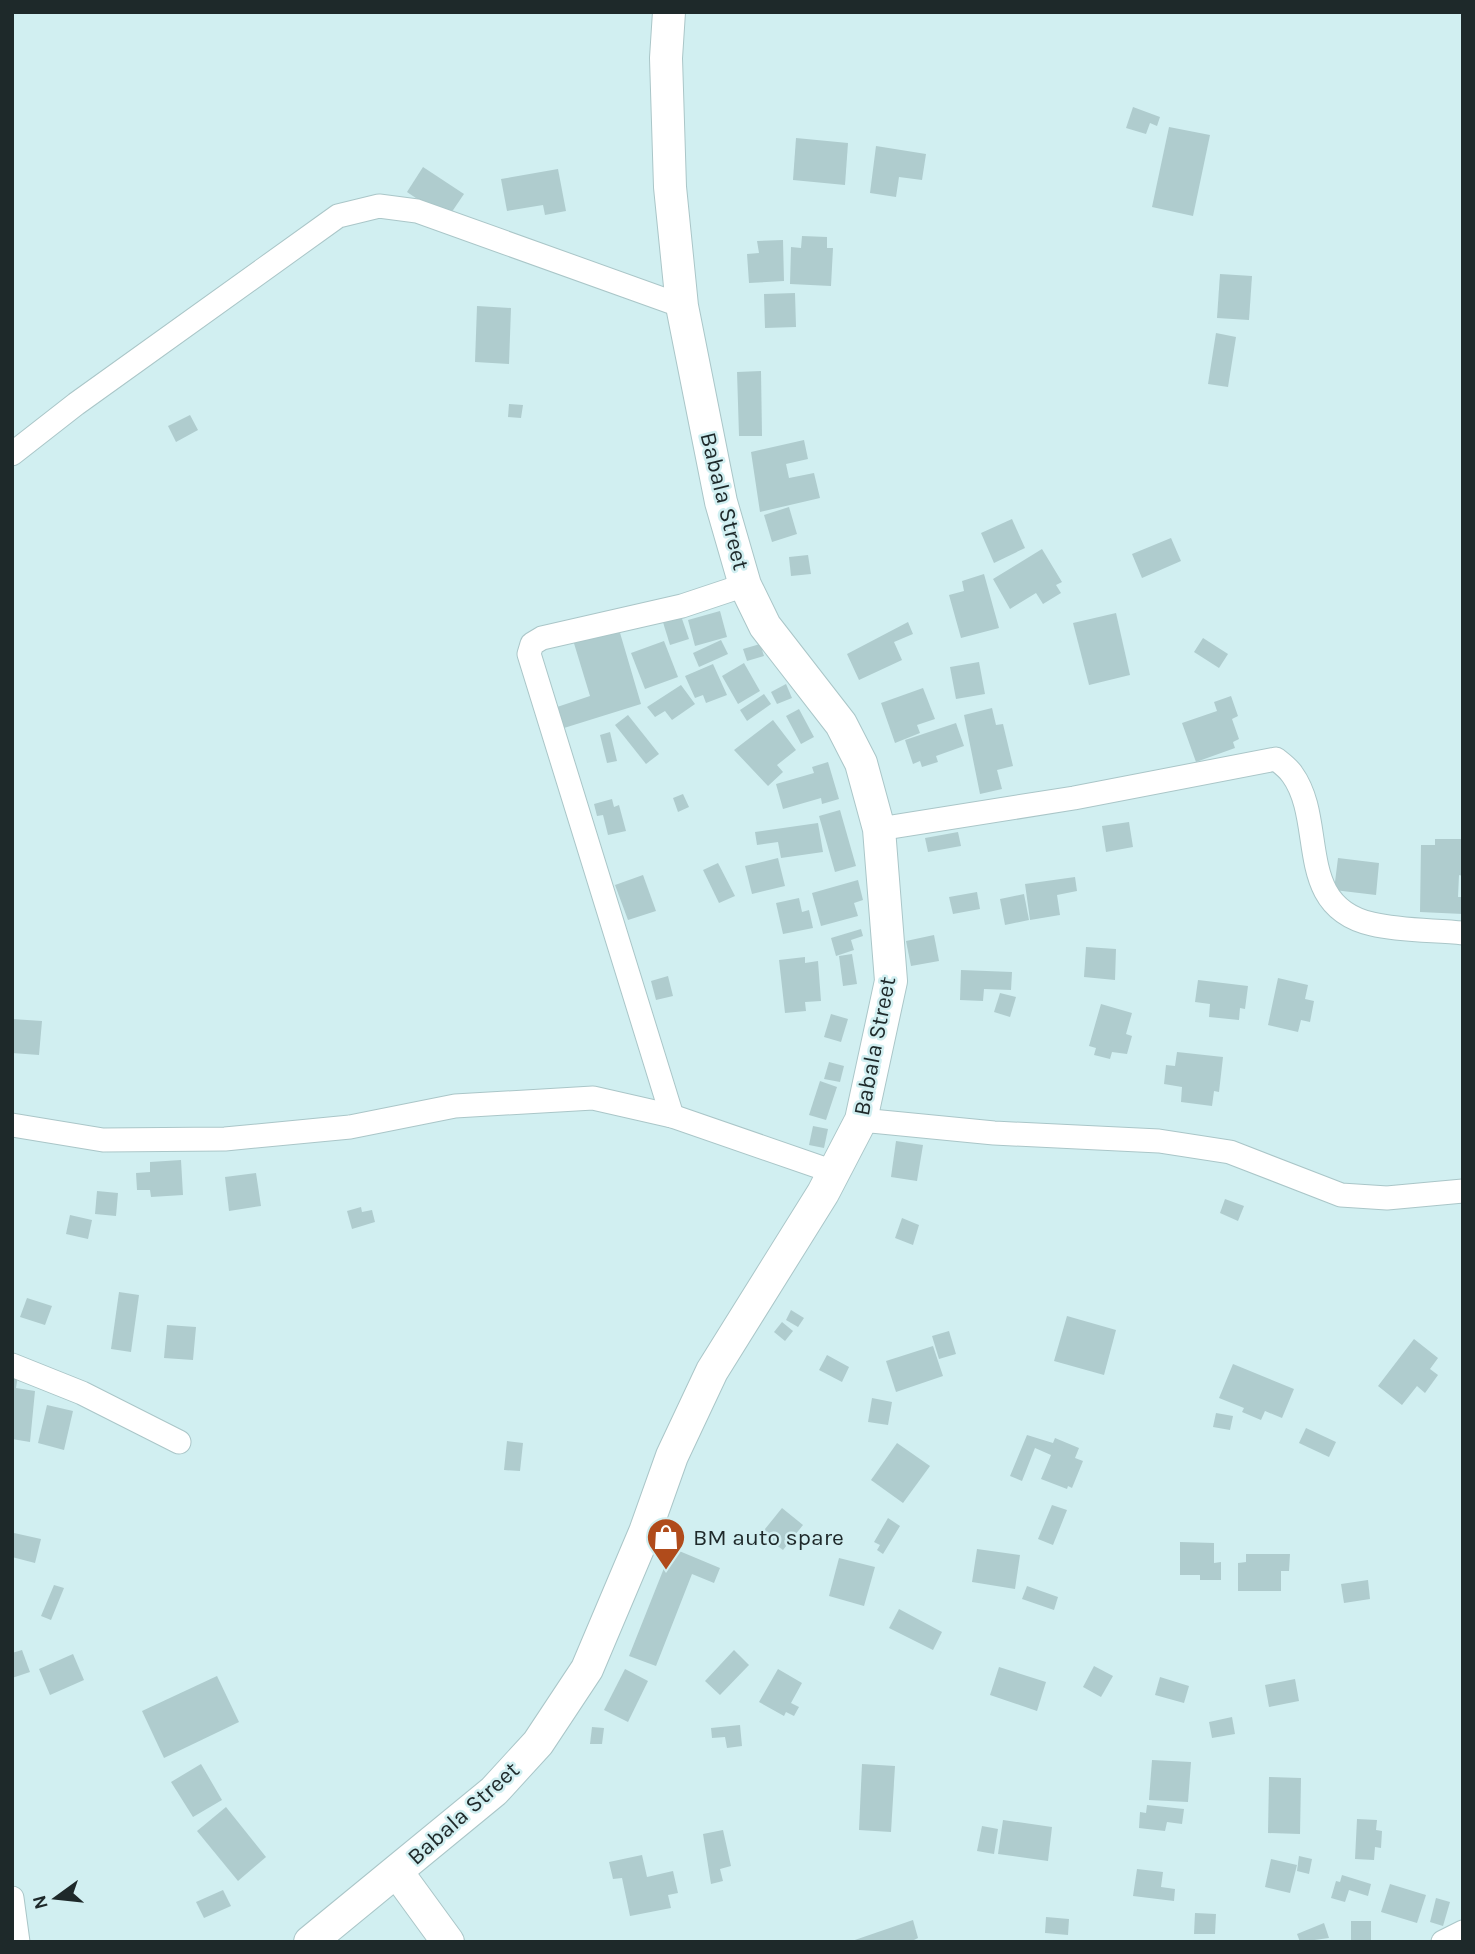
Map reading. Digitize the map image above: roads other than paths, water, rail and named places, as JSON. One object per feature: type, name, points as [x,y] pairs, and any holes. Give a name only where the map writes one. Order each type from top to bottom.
[{"type":"street","name":"Babala Street","points":[[310,1942],[494,1791],[538,1743],[587,1669],[645,1532],[672,1456],[712,1371],[834,1172],[861,1120],[891,981],[879,829],[861,763],[841,724],[765,626],[745,585],[721,502],[682,306],[670,187],[666,58],[669,12]]},
{"type":"street","points":[[12,454],[76,404],[338,216],[379,206],[416,211],[682,306]]},
{"type":"street","points":[[673,1116],[529,654],[532,644],[542,638],[682,606],[745,585]]},
{"type":"street","points":[[879,829],[969,817],[1276,759],[1292,774],[1306,809],[1319,880],[1339,909],[1371,924],[1463,933]]},
{"type":"street","points":[[12,1125],[103,1140],[225,1139],[349,1127],[454,1106],[593,1098],[673,1116],[834,1172]]},
{"type":"street","points":[[861,1120],[994,1133],[1159,1141],[1206,1148],[1230,1152],[1341,1195],[1387,1198],[1463,1191]]},
{"type":"street","points":[[12,1364],[82,1393],[179,1442]]},
{"type":"street","points":[[397,1872],[448,1942]]},
{"type":"street","points":[[12,1898],[18,1942]]},
{"type":"street","points":[[1443,1942],[1463,1932]]},
{"type":"place","name":"BM auto spare","points":[[666,1571]]}]
